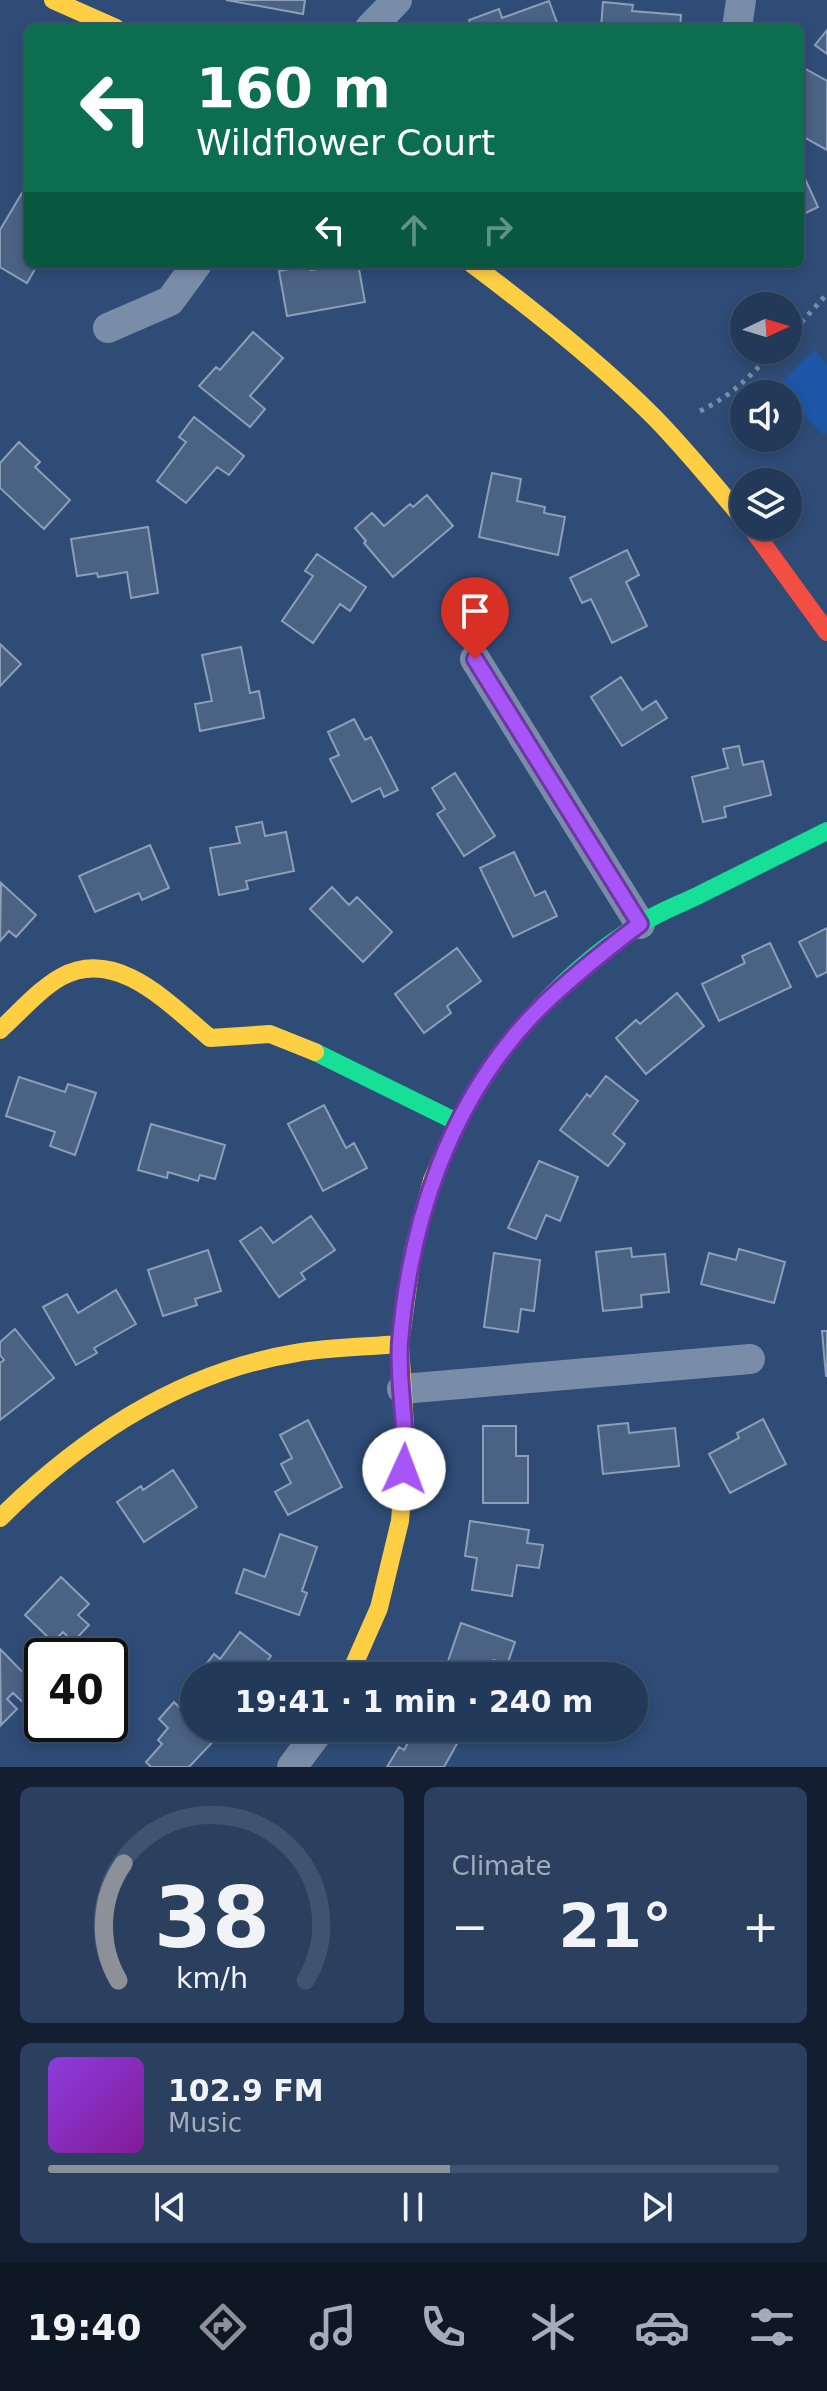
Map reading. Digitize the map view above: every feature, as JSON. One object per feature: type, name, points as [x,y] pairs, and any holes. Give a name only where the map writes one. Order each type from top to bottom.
[{"type":"street","points":[[53,0],[107,24]]},
{"type":"street","points":[[374,24],[397,0]]},
{"type":"street","points":[[738,24],[741,0]]},
{"type":"street","points":[[108,328],[170,301],[194,268]]},
{"type":"street","points":[[478,268],[529,305],[605,371],[679,444],[730,504]]},
{"type":"street","points":[[760,540],[827,632]]},
{"type":"street","points":[[475,659],[640,924]]},
{"type":"street","points":[[355,1662],[379,1608],[400,1521],[406,1443],[400,1344],[413,1250],[432,1180],[457,1122],[495,1062],[532,1016],[583,967],[640,924],[827,831]]},
{"type":"street","points":[[0,1030],[63,976],[96,966],[130,974],[210,1038],[270,1034],[303,1046],[457,1122]]},
{"type":"street","points":[[0,1518],[89,1437],[173,1389],[229,1368],[287,1354],[400,1344]]},
{"type":"street","points":[[402,1389],[750,1359]]},
{"type":"street","points":[[292,1767],[311,1742]]},
{"type":"path","points":[[802,322],[827,294]]},
{"type":"path","points":[[700,411],[748,381],[763,364]]},
{"type":"shaded area","points":[[814,350],[827,364],[827,431],[823,435],[802,413],[802,380],[783,380]]},
{"type":"building","points":[[226,0],[305,0],[303,14]]},
{"type":"building","points":[[549,1],[558,24],[470,24],[469,20],[499,9],[502,18]]},
{"type":"building","points":[[603,2],[633,5],[632,11],[681,15],[680,24],[601,24]]},
{"type":"building","points":[[827,30],[827,54],[815,45]]},
{"type":"building","points":[[804,68],[827,81],[827,150],[804,137]]},
{"type":"building","points":[[804,177],[818,207],[804,214]]},
{"type":"building","points":[[22,193],[24,268],[36,268],[27,283],[0,267],[0,230]]},
{"type":"building","points":[[294,268],[359,268],[365,302],[287,316],[279,271]]},
{"type":"building","points":[[253,332],[283,358],[250,396],[265,409],[250,427],[199,386],[216,367],[220,370]]},
{"type":"building","points":[[194,417],[244,456],[229,475],[217,467],[186,503],[157,481],[186,442],[179,437]]},
{"type":"building","points":[[19,442],[40,462],[35,467],[70,500],[44,529],[0,488],[0,463]]},
{"type":"building","points":[[492,473],[521,479],[517,501],[545,507],[544,513],[565,517],[558,555],[479,537]]},
{"type":"building","points":[[427,495],[453,526],[393,577],[355,528],[372,513],[384,526],[410,504],[413,507]]},
{"type":"building","points":[[148,527],[158,593],[131,598],[127,572],[98,577],[97,573],[77,576],[71,539]]},
{"type":"building","points":[[627,550],[639,575],[626,582],[647,626],[612,643],[591,599],[582,603],[570,578]]},
{"type":"building","points":[[317,554],[366,587],[350,611],[340,604],[313,643],[282,621],[313,576],[305,571]]},
{"type":"building","points":[[0,644],[21,664],[0,686]]},
{"type":"building","points":[[241,647],[250,693],[259,691],[264,718],[200,731],[195,704],[212,701],[202,655]]},
{"type":"building","points":[[621,677],[642,710],[656,701],[667,718],[622,746],[591,697]]},
{"type":"building","points":[[354,719],[365,740],[371,737],[398,790],[384,797],[380,788],[352,802],[330,759],[339,755],[328,732]]},
{"type":"building","points":[[739,746],[743,765],[763,761],[771,795],[724,807],[726,817],[703,822],[692,777],[728,768],[723,749]]},
{"type":"building","points":[[455,773],[495,836],[464,856],[437,814],[445,809],[432,788]]},
{"type":"building","points":[[262,822],[265,836],[286,832],[294,871],[246,881],[248,889],[219,895],[210,848],[240,843],[236,827]]},
{"type":"building","points":[[150,845],[169,888],[142,900],[139,893],[95,912],[79,876]]},
{"type":"building","points":[[514,852],[535,896],[545,891],[557,916],[513,937],[480,868]]},
{"type":"building","points":[[1,883],[36,915],[16,937],[9,931],[0,941]]},
{"type":"building","points":[[332,887],[349,905],[357,897],[392,932],[363,962],[310,909]]},
{"type":"building","points":[[827,928],[827,972],[817,977],[799,942]]},
{"type":"building","points":[[770,943],[791,987],[719,1021],[702,984],[745,963],[742,956]]},
{"type":"building","points":[[457,948],[481,981],[447,1006],[451,1013],[424,1033],[395,994]]},
{"type":"building","points":[[677,993],[704,1026],[646,1074],[616,1038],[636,1020],[640,1024]]},
{"type":"building","points":[[606,1076],[638,1101],[613,1134],[625,1144],[608,1166],[560,1130],[587,1094],[590,1097]]},
{"type":"building","points":[[19,1077],[65,1092],[68,1084],[96,1093],[75,1155],[50,1146],[55,1132],[6,1116]]},
{"type":"building","points":[[324,1105],[346,1148],[354,1143],[367,1168],[323,1191],[288,1124]]},
{"type":"building","points":[[151,1124],[225,1145],[215,1179],[200,1175],[198,1181],[168,1172],[167,1178],[138,1170]]},
{"type":"building","points":[[539,1161],[578,1177],[560,1221],[546,1215],[536,1239],[508,1228]]},
{"type":"building","points":[[311,1216],[335,1250],[301,1273],[305,1279],[279,1297],[240,1241],[261,1227],[273,1243]]},
{"type":"building","points":[[631,1248],[632,1257],[665,1254],[669,1292],[641,1295],[642,1307],[603,1311],[596,1252]]},
{"type":"building","points":[[739,1249],[785,1262],[774,1303],[701,1284],[709,1253],[736,1260]]},
{"type":"building","points":[[208,1250],[221,1291],[195,1299],[197,1305],[163,1316],[148,1270]]},
{"type":"building","points":[[494,1253],[540,1260],[534,1311],[521,1309],[518,1332],[484,1327]]},
{"type":"building","points":[[116,1290],[136,1324],[94,1348],[97,1353],[76,1365],[43,1307],[67,1294],[78,1313]]},
{"type":"building","points":[[15,1329],[54,1378],[0,1420],[0,1363],[4,1360],[0,1355],[0,1342]]},
{"type":"building","points":[[822,1331],[827,1331],[827,1376],[826,1376]]},
{"type":"building","points":[[763,1419],[786,1464],[730,1493],[709,1454],[739,1438],[737,1433]]},
{"type":"building","points":[[308,1420],[342,1487],[288,1515],[275,1492],[291,1483],[281,1464],[292,1458],[280,1435]]},
{"type":"building","points":[[628,1423],[629,1433],[675,1428],[679,1466],[603,1474],[598,1426]]},
{"type":"building","points":[[483,1426],[516,1426],[516,1456],[528,1456],[528,1503],[483,1503]]},
{"type":"building","points":[[173,1470],[197,1507],[144,1542],[117,1502],[141,1486],[143,1490]]},
{"type":"building","points":[[470,1521],[529,1530],[527,1543],[543,1545],[539,1568],[517,1565],[512,1596],[472,1590],[477,1558],[465,1556]]},
{"type":"building","points":[[280,1534],[317,1547],[302,1591],[307,1593],[299,1615],[236,1593],[244,1569],[265,1577]]},
{"type":"building","points":[[61,1577],[89,1604],[78,1615],[89,1625],[77,1638],[69,1638],[63,1632],[57,1638],[49,1638],[25,1615]]},
{"type":"building","points":[[461,1623],[515,1642],[508,1662],[448,1662]]},
{"type":"building","points":[[240,1632],[271,1656],[266,1662],[208,1662],[214,1654],[220,1659]]},
{"type":"building","points":[[0,1649],[24,1674],[24,1703],[13,1693],[7,1699],[17,1709],[1,1725]]},
{"type":"building","points":[[174,1702],[180,1708],[180,1742],[213,1742],[189,1767],[151,1767],[146,1762],[162,1744],[158,1740],[168,1728],[159,1719]]},
{"type":"building","points":[[408,1742],[458,1742],[444,1767],[387,1767],[399,1747],[404,1750]]},
{"type":"traffic: fast","points":[[446,1148],[462,1115],[502,1052],[526,1022],[581,968],[647,920],[827,831]]},
{"type":"traffic: fast","points":[[315,1052],[457,1122]]},
{"type":"traffic: slow","points":[[53,0],[107,24]]},
{"type":"traffic: slow","points":[[477,268],[520,300],[634,397],[730,504]]},
{"type":"traffic: slow","points":[[0,1030],[61,977],[82,969],[102,969],[142,984],[210,1038],[270,1034],[315,1052]]},
{"type":"traffic: slow","points":[[355,1662],[379,1608],[400,1521],[406,1443],[400,1344],[413,1250],[432,1180],[446,1148]]},
{"type":"traffic: slow","points":[[0,1518],[32,1488],[99,1435],[135,1412],[212,1375],[296,1353],[400,1344]]},
{"type":"traffic: jam","points":[[760,540],[827,632]]},
{"type":"route","points":[[404,1469],[406,1443],[400,1344],[413,1250],[432,1180],[457,1122],[495,1062],[532,1016],[583,967],[640,924],[475,659]]}]
